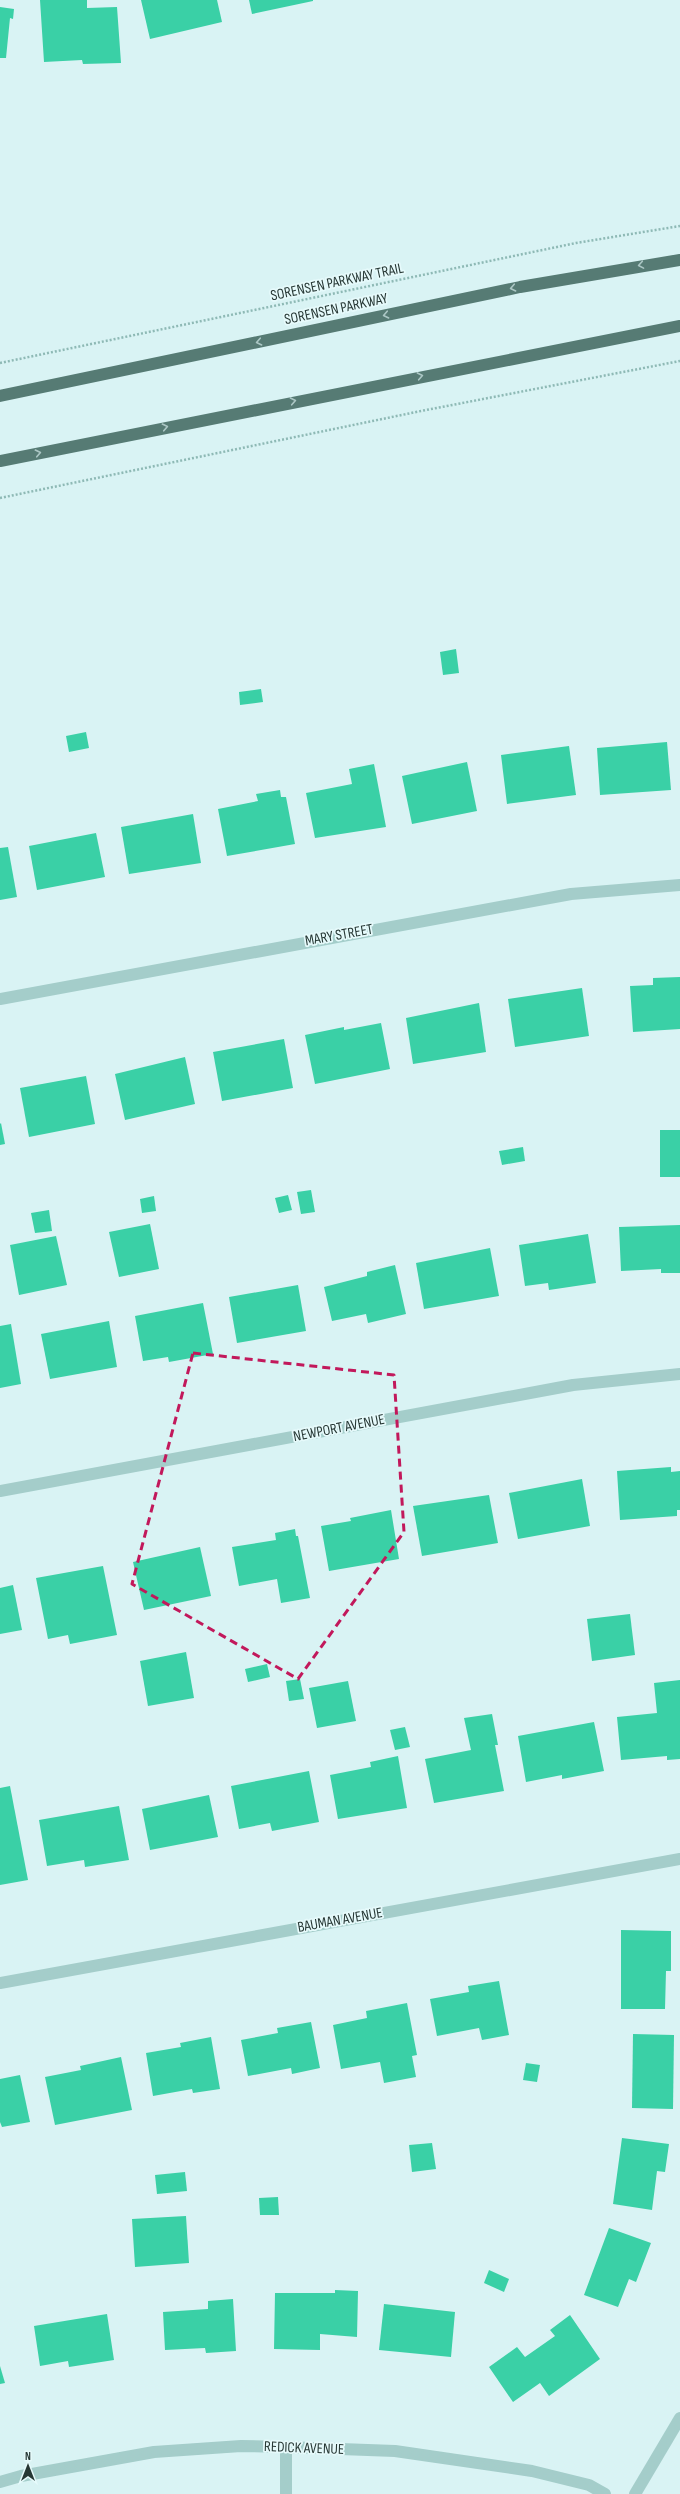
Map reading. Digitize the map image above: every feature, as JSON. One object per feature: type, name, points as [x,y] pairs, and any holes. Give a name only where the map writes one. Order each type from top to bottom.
[{"type":"main road","name":"SORENSEN PARKWAY","points":[[0,396],[520,287],[680,260]]},
{"type":"main road","points":[[0,461],[680,326]]},
{"type":"street","name":"MARY STREET","points":[[0,999],[570,894],[680,886]]},
{"type":"street","name":"NEWPORT AVENUE","points":[[0,1491],[573,1385],[680,1374]]},
{"type":"street","name":"BAUMAN AVENUE","points":[[0,1983],[680,1859]]},
{"type":"street","points":[[635,2494],[680,2418]]},
{"type":"street","name":"REDICK AVENUE","points":[[0,2482],[21,2476],[154,2452],[241,2446],[410,2453],[532,2471],[589,2485],[605,2494]]},
{"type":"street","points":[[286,2447],[286,2494]]},
{"type":"path","name":"SORENSEN PARKWAY TRAIL","points":[[0,363],[576,243],[680,226]]},
{"type":"path","points":[[0,498],[420,411],[680,361]]},
{"type":"highlighted area","points":[[193,1353],[394,1375],[404,1532],[298,1679],[132,1584]]},
{"type":"building","points":[[40,0],[87,0],[87,8],[117,7],[121,63],[83,64],[82,60],[44,62]]},
{"type":"building","points":[[141,0],[217,0],[222,22],[150,39]]},
{"type":"building","points":[[249,0],[313,0],[313,1],[252,14]]},
{"type":"building","points":[[0,7],[14,9],[13,19],[10,18],[6,58],[0,58]]},
{"type":"building","points":[[456,649],[459,673],[443,675],[440,652]]},
{"type":"building","points":[[261,689],[263,702],[240,705],[239,692]]},
{"type":"building","points":[[86,732],[89,748],[69,752],[66,736]]},
{"type":"building","points":[[667,742],[671,790],[600,795],[597,748]]},
{"type":"building","points":[[569,746],[576,795],[507,804],[501,755]]},
{"type":"building","points":[[467,762],[477,811],[412,824],[402,776]]},
{"type":"building","points":[[374,764],[386,827],[315,838],[306,793],[352,784],[349,769]]},
{"type":"building","points":[[280,790],[281,797],[286,797],[295,844],[227,856],[218,809],[258,801],[256,794]]},
{"type":"building","points":[[193,814],[201,863],[129,874],[121,827]]},
{"type":"building","points":[[96,833],[105,877],[37,890],[29,846]]},
{"type":"building","points":[[8,847],[17,897],[0,900],[0,848]]},
{"type":"building","points":[[680,977],[680,1029],[633,1032],[630,986],[653,985],[653,978]]},
{"type":"building","points":[[582,988],[589,1036],[515,1047],[508,999]]},
{"type":"building","points":[[479,1003],[486,1052],[413,1064],[406,1018]]},
{"type":"building","points":[[381,1023],[390,1069],[315,1084],[305,1035],[344,1027],[344,1030]]},
{"type":"building","points":[[284,1039],[293,1088],[222,1101],[213,1052]]},
{"type":"building","points":[[185,1057],[195,1104],[125,1120],[115,1074]]},
{"type":"building","points":[[86,1076],[95,1124],[29,1137],[20,1088]]},
{"type":"building","points":[[1,1123],[5,1144],[0,1145],[0,1124]]},
{"type":"building","points":[[660,1130],[680,1130],[680,1177],[660,1177]]},
{"type":"building","points":[[523,1147],[525,1161],[502,1165],[499,1151]]},
{"type":"building","points":[[311,1190],[315,1212],[301,1214],[297,1192]]},
{"type":"building","points":[[288,1195],[292,1210],[279,1213],[275,1198]]},
{"type":"building","points":[[154,1196],[156,1211],[142,1213],[140,1199]]},
{"type":"building","points":[[49,1210],[52,1231],[35,1233],[31,1213]]},
{"type":"building","points":[[150,1224],[159,1269],[119,1277],[109,1232]]},
{"type":"building","points":[[680,1225],[680,1273],[661,1273],[661,1269],[621,1271],[619,1227]]},
{"type":"building","points":[[588,1234],[596,1283],[549,1290],[548,1283],[525,1286],[519,1245]]},
{"type":"building","points":[[56,1236],[67,1285],[19,1295],[10,1245]]},
{"type":"building","points":[[490,1248],[499,1296],[424,1309],[416,1263]]},
{"type":"building","points":[[395,1265],[406,1314],[368,1323],[366,1314],[332,1321],[324,1287],[367,1276],[367,1272]]},
{"type":"building","points":[[298,1285],[306,1331],[237,1343],[229,1297]]},
{"type":"building","points":[[203,1303],[213,1354],[169,1362],[168,1357],[143,1361],[135,1316]]},
{"type":"building","points":[[109,1321],[117,1367],[50,1379],[41,1334]]},
{"type":"building","points":[[11,1324],[21,1384],[0,1388],[0,1326]]},
{"type":"building","points":[[671,1467],[671,1472],[680,1471],[680,1510],[677,1510],[677,1516],[620,1520],[617,1471]]},
{"type":"building","points":[[582,1479],[590,1526],[518,1539],[509,1493]]},
{"type":"building","points":[[489,1495],[498,1543],[422,1556],[413,1506]]},
{"type":"building","points":[[391,1510],[399,1559],[329,1571],[321,1526],[351,1521],[350,1518]]},
{"type":"building","points":[[295,1529],[296,1536],[298,1536],[310,1598],[281,1603],[277,1579],[239,1586],[232,1547],[276,1540],[275,1533]]},
{"type":"building","points":[[200,1547],[211,1596],[144,1610],[133,1562]]},
{"type":"building","points":[[103,1566],[117,1635],[70,1644],[68,1635],[48,1639],[36,1578]]},
{"type":"building","points":[[13,1585],[22,1630],[0,1634],[0,1588]]},
{"type":"building","points":[[630,1614],[635,1655],[592,1661],[587,1619]]},
{"type":"building","points":[[186,1652],[194,1698],[148,1706],[140,1661]]},
{"type":"building","points":[[267,1664],[270,1677],[248,1682],[245,1669]]},
{"type":"building","points":[[300,1679],[304,1699],[289,1701],[286,1681]]},
{"type":"building","points":[[680,1680],[680,1759],[667,1760],[667,1756],[621,1760],[617,1717],[657,1713],[654,1683]]},
{"type":"building","points":[[348,1681],[356,1721],[317,1728],[309,1688]]},
{"type":"building","points":[[492,1714],[498,1745],[495,1745],[504,1791],[434,1803],[425,1759],[471,1750],[464,1718]]},
{"type":"building","points":[[594,1722],[604,1771],[562,1779],[562,1775],[526,1782],[518,1736]]},
{"type":"building","points":[[405,1727],[410,1747],[395,1750],[390,1730]]},
{"type":"building","points":[[398,1756],[407,1808],[338,1819],[330,1775],[371,1767],[370,1762]]},
{"type":"building","points":[[309,1771],[319,1822],[272,1831],[270,1823],[239,1829],[231,1786]]},
{"type":"building","points":[[10,1786],[28,1880],[0,1885],[0,1788]]},
{"type":"building","points":[[209,1795],[218,1837],[150,1850],[142,1809]]},
{"type":"building","points":[[119,1806],[129,1860],[85,1867],[84,1860],[47,1866],[39,1820]]},
{"type":"building","points":[[621,1930],[671,1931],[671,1971],[666,1971],[665,2009],[621,2009]]},
{"type":"building","points":[[499,1981],[509,2035],[482,2040],[479,2028],[437,2036],[430,1999],[469,1992],[468,1986]]},
{"type":"building","points":[[407,2003],[417,2055],[412,2056],[416,2077],[384,2083],[380,2062],[341,2069],[333,2025],[367,2018],[366,2011]]},
{"type":"building","points":[[311,2022],[320,2068],[292,2074],[291,2068],[248,2076],[241,2040],[278,2033],[277,2028]]},
{"type":"building","points":[[633,2034],[674,2035],[673,2109],[632,2108]]},
{"type":"building","points":[[211,2037],[220,2089],[193,2093],[192,2089],[153,2096],[146,2053],[181,2047],[180,2043]]},
{"type":"building","points":[[121,2057],[132,2110],[55,2125],[45,2077],[81,2070],[80,2066]]},
{"type":"building","points":[[526,2063],[540,2065],[537,2082],[523,2080]]},
{"type":"building","points":[[20,2075],[30,2122],[2,2127],[0,2122],[0,2079]]},
{"type":"building","points":[[622,2138],[669,2144],[665,2172],[657,2171],[652,2210],[613,2204]]},
{"type":"building","points":[[432,2143],[436,2169],[412,2172],[409,2145]]},
{"type":"building","points":[[185,2172],[187,2191],[157,2194],[155,2175]]},
{"type":"building","points":[[278,2197],[279,2215],[260,2215],[259,2198]]},
{"type":"building","points":[[186,2216],[189,2263],[135,2267],[132,2219]]},
{"type":"building","points":[[609,2228],[651,2243],[636,2282],[629,2279],[618,2307],[584,2295]]},
{"type":"building","points":[[489,2270],[509,2279],[504,2292],[484,2283]]},
{"type":"building","points":[[335,2290],[358,2291],[357,2337],[320,2334],[320,2350],[274,2349],[275,2293],[335,2293]]},
{"type":"building","points":[[233,2299],[236,2351],[206,2353],[205,2348],[165,2350],[163,2312],[208,2309],[208,2301]]},
{"type":"building","points":[[384,2304],[455,2312],[451,2357],[379,2350]]},
{"type":"building","points":[[107,2314],[114,2360],[69,2367],[68,2361],[40,2366],[34,2326]]},
{"type":"building","points":[[570,2315],[600,2359],[549,2396],[540,2383],[513,2402],[489,2367],[517,2347],[525,2357],[555,2336],[550,2330]]},
{"type":"building","points":[[0,2366],[5,2383],[0,2384]]}]
